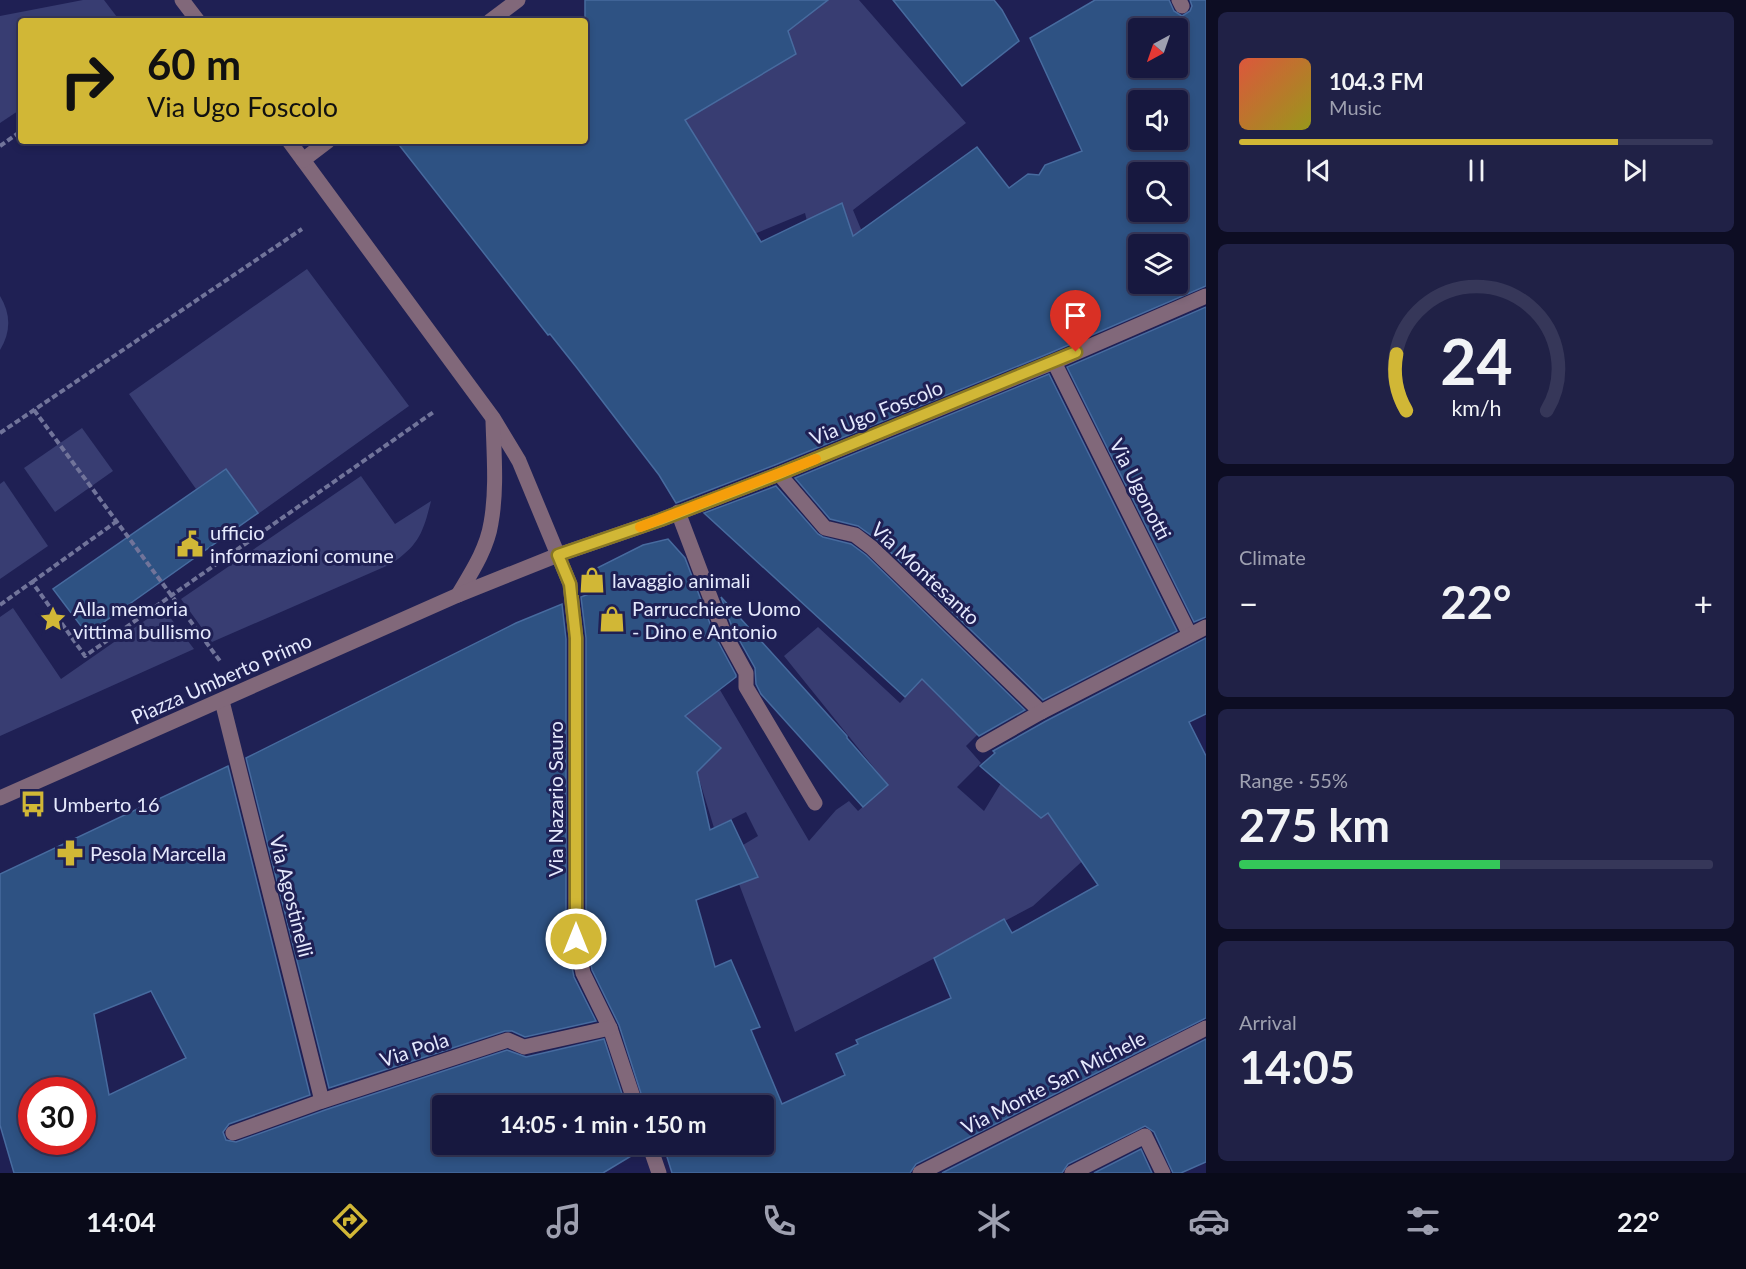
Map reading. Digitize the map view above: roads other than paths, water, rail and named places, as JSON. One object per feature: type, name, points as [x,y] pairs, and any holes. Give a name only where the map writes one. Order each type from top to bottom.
[{"type":"street","points":[[182,0],[196,18]]},
{"type":"street","points":[[494,18],[518,0]]},
{"type":"street","points":[[291,144],[493,418],[519,461],[558,555]]},
{"type":"street","points":[[303,160],[323,144]]},
{"type":"street","name":"Via Ugo Foscolo","points":[[558,555],[779,474],[1054,362],[1206,296]]},
{"type":"street","name":"Via Ugonotti","points":[[1054,362],[1190,635]]},
{"type":"street","points":[[459,595],[477,563],[491,525],[495,476],[493,418]]},
{"type":"street","name":"Via Montesanto","points":[[779,474],[825,528],[855,536],[872,548],[1041,712]]},
{"type":"street","points":[[678,512],[723,631],[746,673],[746,687],[815,803]]},
{"type":"street","name":"Piazza Umberto Primo","points":[[0,798],[459,595],[558,555]]},
{"type":"street","name":"Via Nazario Sauro","points":[[558,555],[570,584],[576,638],[576,939],[583,973],[610,1028],[632,1095]]},
{"type":"street","points":[[983,745],[1041,712],[1206,627]]},
{"type":"street","name":"Via Agostinelli","points":[[222,701],[322,1101]]},
{"type":"street","name":"Via Pola","points":[[233,1133],[322,1101],[508,1040],[524,1047],[610,1028]]},
{"type":"street","name":"Via Monte San Michele","points":[[920,1173],[1206,1028]]},
{"type":"street","points":[[1072,1173],[1145,1137],[1163,1173]]},
{"type":"street","points":[[653,1155],[659,1173]]},
{"type":"place","name":"ufficio informazioni comune","points":[[190,544]]},
{"type":"place","name":"lavaggio animali","points":[[592,580]]},
{"type":"place","name":"Alla memoria vittima bullismo","points":[[53,619]]},
{"type":"place","name":"Parrucchiere Uomo - Dino e Antonio","points":[[612,619]]},
{"type":"place","name":"Umberto 16","points":[[33,804]]},
{"type":"place","name":"Pesola Marcella","points":[[70,853]]}]
